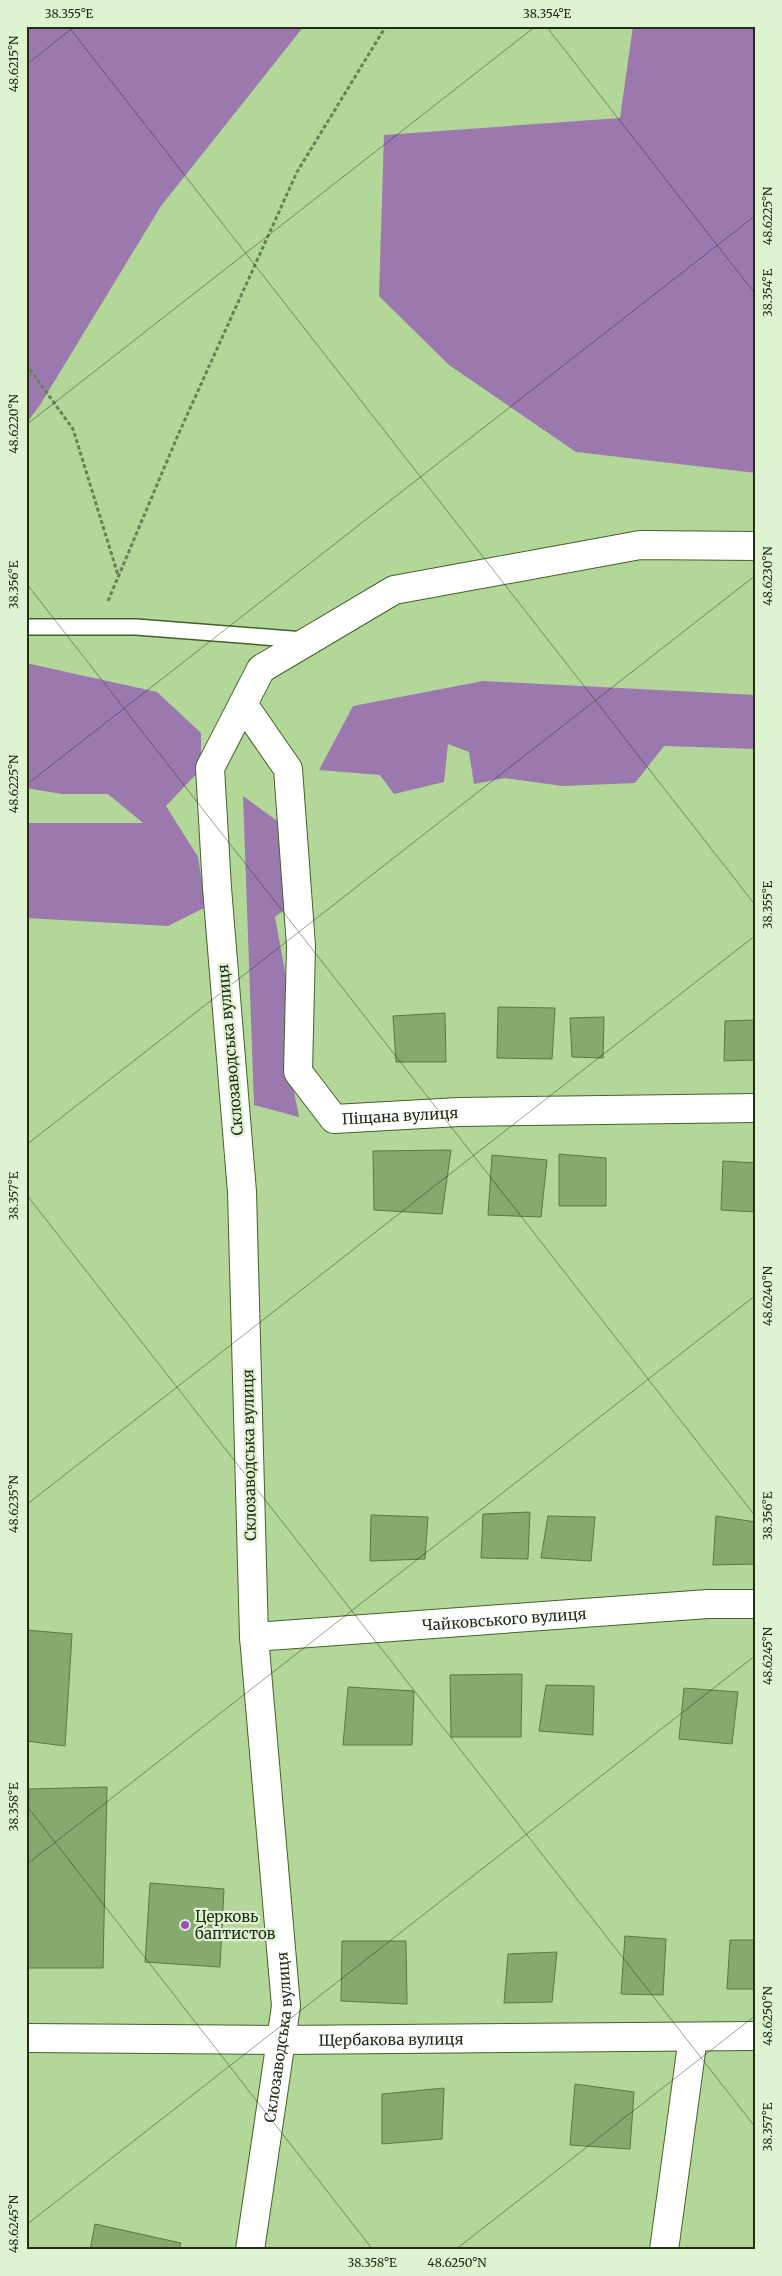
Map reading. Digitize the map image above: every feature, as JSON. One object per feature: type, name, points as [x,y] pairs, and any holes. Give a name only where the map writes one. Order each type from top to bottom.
[{"type":"street","points":[[310,640],[394,590],[640,545],[756,546]]},
{"type":"street","name":"Склозаводська вулиця","points":[[250,2250],[286,2006],[254,1637],[242,1192],[217,888],[210,768],[261,669],[310,640]]},
{"type":"street","name":"Піщана вулиця","points":[[243,704],[288,770],[301,946],[298,1072],[334,1118],[469,1112],[756,1108]]},
{"type":"street","name":"Чайковського вулиця","points":[[254,1637],[708,1604],[756,1604]]},
{"type":"street","name":"Щербакова вулиця","points":[[26,2038],[281,2040],[756,2036]]},
{"type":"street","points":[[664,2250],[693,2037]]},
{"type":"lane","points":[[26,627],[136,627],[310,640]]},
{"type":"path","points":[[97,627],[178,435],[298,172],[386,26]]},
{"type":"path","points":[[26,364],[73,430],[119,576]]},
{"type":"shaded area","points":[[26,26],[304,26],[161,206],[40,405],[26,424]]},
{"type":"shaded area","points":[[633,26],[756,26],[756,473],[576,452],[449,365],[379,296],[384,135],[620,118]]},
{"type":"shaded area","points":[[26,663],[157,692],[201,733],[201,769],[166,806],[198,857],[206,907],[168,926],[26,918],[26,823],[143,823],[108,794],[62,794],[26,788]]},
{"type":"shaded area","points":[[483,681],[756,695],[756,749],[664,746],[635,783],[563,786],[505,778],[474,784],[469,752],[448,744],[444,782],[394,794],[380,775],[319,770],[353,706]]},
{"type":"shaded area","points":[[243,796],[292,832],[288,907],[275,917],[292,1010],[293,1086],[299,1117],[254,1105]]},
{"type":"building","points":[[498,1007],[555,1008],[552,1059],[497,1058]]},
{"type":"building","points":[[445,1013],[446,1062],[396,1062],[393,1016]]},
{"type":"building","points":[[604,1017],[603,1058],[572,1057],[570,1018]]},
{"type":"building","points":[[756,1020],[756,1060],[724,1061],[725,1021]]},
{"type":"building","points":[[451,1150],[442,1214],[374,1210],[373,1151]]},
{"type":"building","points":[[559,1154],[606,1158],[606,1206],[559,1206]]},
{"type":"building","points":[[492,1155],[547,1160],[541,1217],[488,1215]]},
{"type":"building","points":[[723,1161],[756,1163],[756,1212],[721,1210]]},
{"type":"building","points":[[530,1512],[528,1559],[481,1558],[483,1514]]},
{"type":"building","points":[[371,1515],[428,1517],[425,1559],[370,1561]]},
{"type":"building","points":[[548,1516],[595,1517],[591,1561],[541,1558]]},
{"type":"building","points":[[716,1516],[756,1522],[754,1564],[713,1565]]},
{"type":"building","points":[[26,1630],[72,1634],[65,1746],[26,1741]]},
{"type":"building","points":[[522,1674],[521,1737],[451,1737],[450,1675]]},
{"type":"building","points":[[546,1685],[594,1686],[593,1735],[539,1731]]},
{"type":"building","points":[[348,1687],[414,1691],[412,1745],[343,1745]]},
{"type":"building","points":[[684,1688],[738,1692],[732,1744],[679,1739]]},
{"type":"building","points":[[107,1787],[103,1968],[26,1968],[29,1789]]},
{"type":"building","name":"Церковь баптистов","points":[[150,1883],[224,1889],[220,1967],[145,1962]]},
{"type":"building","points":[[625,1936],[666,1939],[663,1995],[621,1994]]},
{"type":"building","points":[[730,1940],[756,1940],[756,1989],[727,1989]]},
{"type":"building","points":[[342,1941],[406,1941],[407,2004],[341,2001]]},
{"type":"building","points":[[557,1952],[552,2002],[504,2003],[508,1954]]},
{"type":"building","points":[[575,2084],[634,2092],[630,2149],[570,2145]]},
{"type":"building","points":[[444,2088],[442,2139],[382,2144],[382,2094]]},
{"type":"building","points":[[95,2224],[181,2243],[179,2250],[90,2250]]},
{"type":"place","name":"Церковь баптистов","points":[[185,1925]]}]
